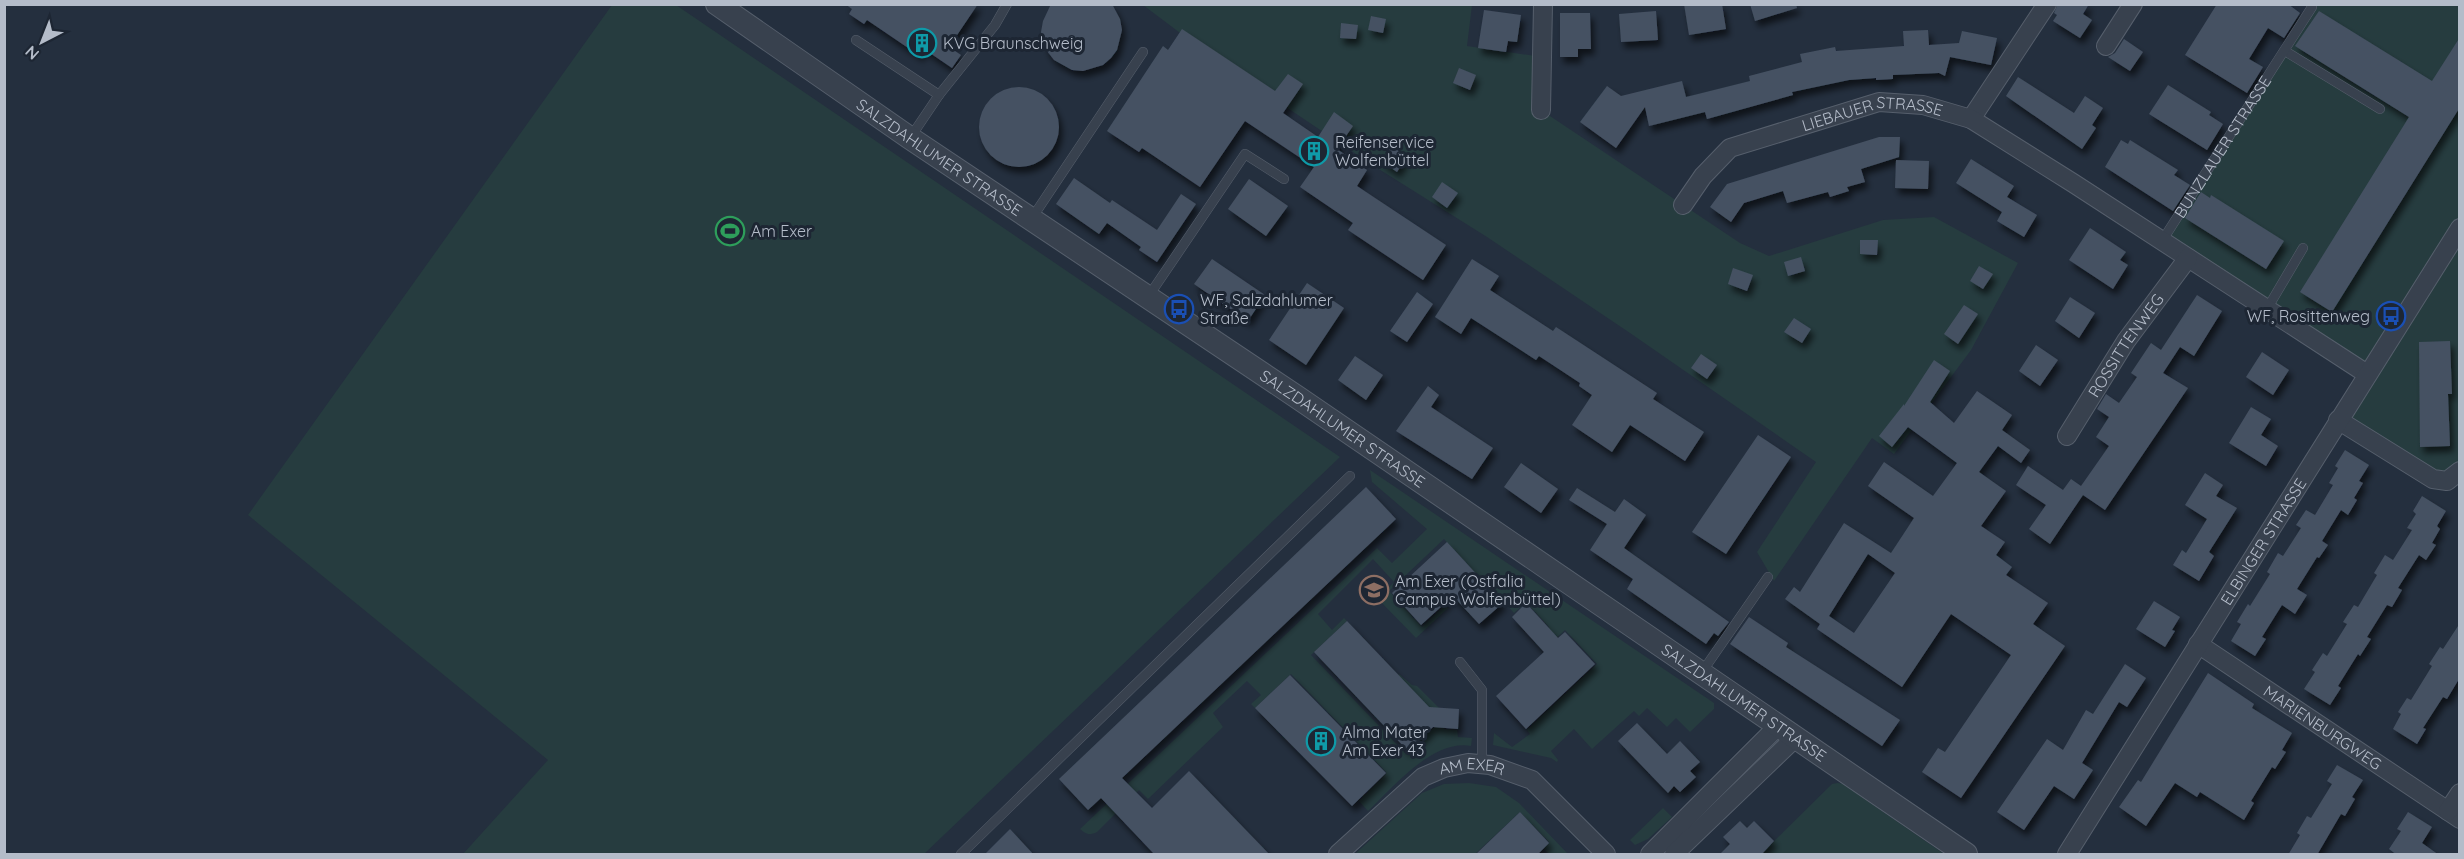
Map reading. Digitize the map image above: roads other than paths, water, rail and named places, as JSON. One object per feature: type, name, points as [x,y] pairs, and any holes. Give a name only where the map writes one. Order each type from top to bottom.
[{"type":"street","points":[[1541,110],[1543,4]]},
{"type":"street","points":[[1971,119],[2047,4]]},
{"type":"street","points":[[2106,46],[2133,4]]},
{"type":"street","name":"SALZDAHLUMER STRASSE","points":[[720,5],[910,138],[1032,218],[1702,672],[1786,733],[1966,855]]},
{"type":"street","name":"LIEBAUER STRASSE","points":[[1683,205],[1703,176],[1730,148],[1879,102],[1923,105],[1971,119],[2162,241]]},
{"type":"street","name":"ELBINGER STRASSE","points":[[2067,855],[2460,228]]},
{"type":"street","points":[[2162,241],[2367,374]]},
{"type":"street","name":"ROSSITTENWEG","points":[[2067,436],[2126,341],[2188,258]]},
{"type":"street","points":[[2338,420],[2433,480],[2447,482],[2460,471]]},
{"type":"street","name":"MARIENBURGWEG","points":[[2199,645],[2454,815],[2460,793]]},
{"type":"street","points":[[1650,855],[1786,733]]},
{"type":"street","points":[[1674,855],[1786,733]]},
{"type":"street","name":"AM EXER","points":[[1338,855],[1423,777],[1444,768],[1468,763],[1497,767],[1533,780],[1606,855]]},
{"type":"lane","points":[[910,138],[939,95],[981,44],[1007,4]]},
{"type":"lane","name":"BUNZLAUER STRASSE","points":[[2162,241],[2312,7]]},
{"type":"lane","points":[[856,40],[939,95]]},
{"type":"lane","points":[[2285,51],[2379,109]]},
{"type":"lane","points":[[1032,218],[1143,52]]},
{"type":"lane","points":[[1148,297],[1245,154],[1284,179]]},
{"type":"lane","points":[[2266,309],[2303,248]]},
{"type":"lane","points":[[961,855],[1350,476]]},
{"type":"lane","points":[[1702,672],[1768,578]]},
{"type":"lane","points":[[1460,662],[1482,690],[1482,764]]},
{"type":"place","name":"KVG Braunschweig","points":[[922,43]]},
{"type":"place","name":"Reifenservice Wolfenbüttel","points":[[1314,151]]},
{"type":"place","name":"Am Exer","points":[[730,231]]},
{"type":"place","name":"WF, Salzdahlumer Straße","points":[[1179,309]]},
{"type":"place","name":"WF, Rosittenweg","points":[[2391,316]]},
{"type":"place","name":"Am Exer (Ostfalia Campus Wolfenbüttel)","points":[[1374,590]]},
{"type":"place","name":"Alma Mater Am Exer 43","points":[[1321,741]]}]
